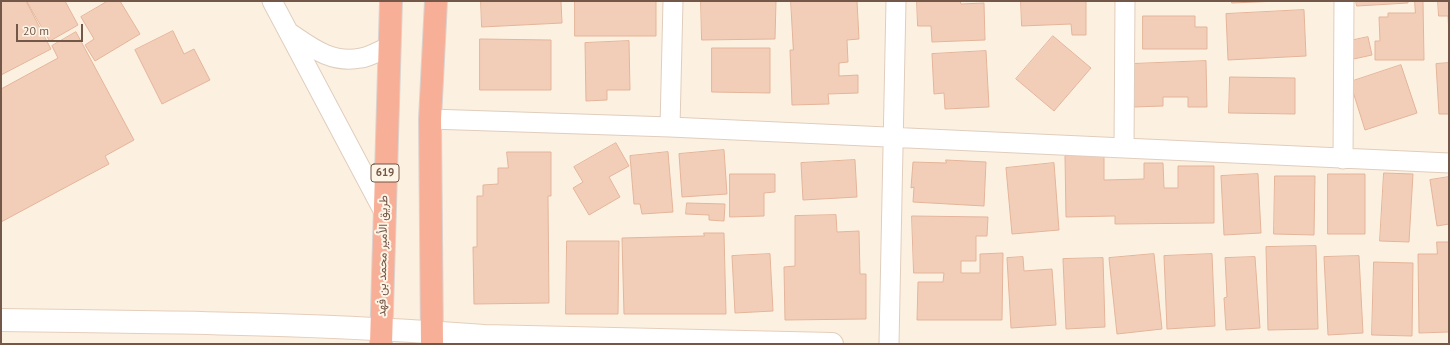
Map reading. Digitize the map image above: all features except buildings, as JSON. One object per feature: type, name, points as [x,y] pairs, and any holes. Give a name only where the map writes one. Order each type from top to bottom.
[{"type":"highway","name":"طريق الأمير محمد بن فهد","points":[[381,337],[391,1]]},
{"type":"highway","points":[[432,338],[430,118],[436,1]]},
{"type":"street","points":[[272,1],[288,32],[311,56],[384,212]]},
{"type":"street","points":[[670,127],[673,1]]},
{"type":"street","points":[[889,344],[896,1]]},
{"type":"street","points":[[1124,148],[1125,1]]},
{"type":"street","points":[[1344,1],[1344,159]]},
{"type":"street","points":[[311,56],[336,59],[361,58],[389,47]]},
{"type":"street","points":[[430,118],[670,127],[1449,163]]},
{"type":"street","points":[[1,320],[169,322],[381,337],[432,338],[484,336],[832,344]]}]
